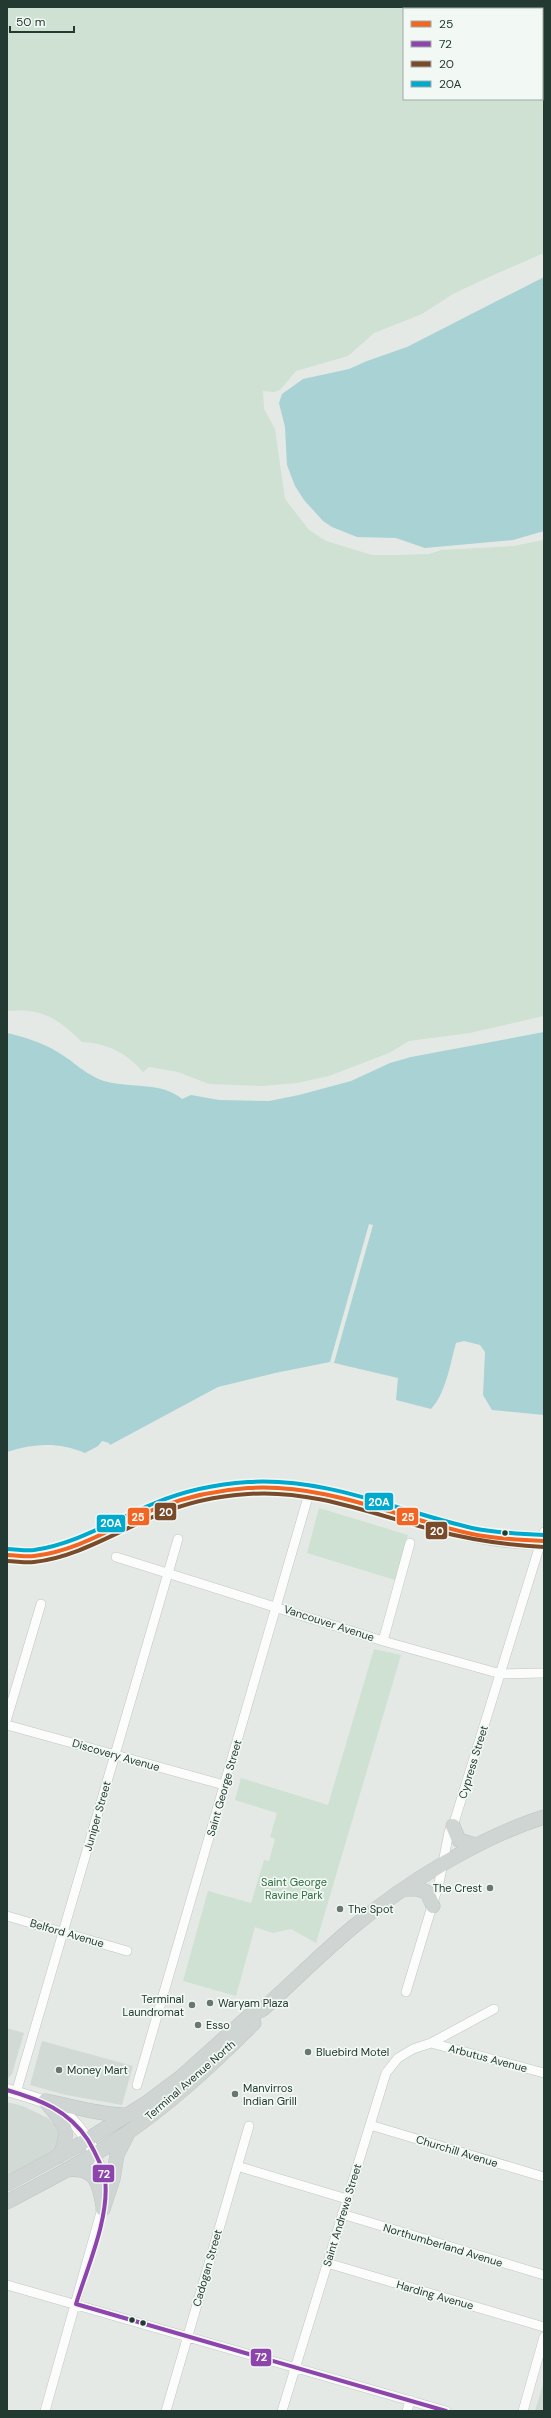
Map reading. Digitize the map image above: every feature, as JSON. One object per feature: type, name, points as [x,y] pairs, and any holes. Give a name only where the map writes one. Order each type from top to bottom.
[{"type":"highway","points":[[7,1555],[35,1556],[62,1550],[158,1507],[196,1495],[228,1489],[260,1487],[310,1490],[478,1536],[543,1538]]},
{"type":"main road","name":"Terminal Avenue North","points":[[7,2184],[88,2140],[128,2115],[181,2077],[249,2016],[261,2010],[353,1926],[406,1889],[475,1845],[521,1824],[544,1816]]},
{"type":"main road","points":[[453,1826],[458,1840],[475,1845]]},
{"type":"main road","points":[[406,1889],[417,1889],[427,1892],[433,1906]]},
{"type":"main road","name":"Terminal Avenue North","points":[[7,2202],[96,2153],[130,2131],[198,2076],[254,2023],[261,2010]]},
{"type":"main road","points":[[45,2101],[75,2106],[105,2115],[128,2115]]},
{"type":"main road","points":[[45,2101],[63,2121],[65,2128],[66,2140],[59,2156]]},
{"type":"main road","points":[[103,2209],[113,2179],[119,2148],[130,2131]]},
{"type":"main road","points":[[66,2170],[82,2169],[96,2180],[103,2209]]},
{"type":"street","name":"Saint George Street","points":[[137,2085],[310,1490]]},
{"type":"street","name":"Cypress Street","points":[[406,1992],[433,1906],[446,1844],[453,1826],[543,1538]]},
{"type":"street","name":"Juniper Street","points":[[12,2091],[64,1932],[178,1540]]},
{"type":"street","points":[[383,1641],[410,1543]]},
{"type":"street","name":"Vancouver Avenue","points":[[116,1557],[277,1606],[383,1641],[501,1674],[544,1673]]},
{"type":"street","points":[[7,1718],[41,1604]]},
{"type":"street","name":"Discovery Avenue","points":[[7,1725],[224,1786]]},
{"type":"street","name":"Belford Avenue","points":[[7,1916],[127,1951]]},
{"type":"street","name":"Saint Andrews Street","points":[[282,2411],[386,2073],[398,2058],[413,2049],[431,2043],[494,2009]]},
{"type":"street","name":"Arbutus Avenue","points":[[431,2043],[544,2073]]},
{"type":"street","points":[[12,2091],[45,2101],[71,2117],[88,2140],[100,2160],[105,2183],[103,2209],[45,2411]]},
{"type":"street","name":"Churchill Avenue","points":[[370,2125],[544,2177]]},
{"type":"street","name":"Cadogan Street","points":[[166,2411],[248,2126]]},
{"type":"street","points":[[237,2166],[347,2199]]},
{"type":"street","name":"Northumberland Avenue","points":[[342,2214],[544,2275]]},
{"type":"street","name":"Harding Avenue","points":[[327,2263],[544,2327]]},
{"type":"street","points":[[7,2285],[295,2366],[446,2411]]},
{"type":"street","points":[[523,2411],[544,2337]]},
{"type":"street","points":[[407,2411],[410,2400]]},
{"type":"shaded area","points":[[7,2028],[24,2033],[12,2074],[7,2079]]},
{"type":"shaded area","points":[[42,2041],[133,2066],[122,2105],[66,2095],[30,2085]]},
{"type":"shaded area","points":[[7,2102],[23,2106],[48,2118],[55,2125],[60,2141],[53,2154],[7,2178]]},
{"type":"shaded area","points":[[544,2381],[544,2411],[535,2411]]},
{"type":"green space","points":[[7,7],[544,7],[544,253],[453,294],[422,314],[374,333],[348,356],[296,371],[280,390],[274,392],[263,391],[264,409],[275,429],[285,499],[309,530],[326,541],[372,555],[399,555],[429,554],[441,550],[513,546],[544,540],[544,1016],[470,1033],[409,1041],[389,1053],[329,1076],[297,1083],[263,1086],[209,1084],[178,1072],[149,1067],[143,1072],[130,1059],[116,1050],[100,1044],[82,1042],[65,1027],[49,1016],[20,1010],[7,1011]]},
{"type":"green space","points":[[319,1508],[408,1535],[395,1580],[307,1553]]},
{"type":"green space","name":"Saint George Ravine Park","points":[[374,1649],[401,1655],[316,1943],[291,1929],[273,1933],[255,1927],[236,1996],[183,1981],[208,1891],[251,1903],[264,1860],[269,1861],[275,1839],[270,1837],[277,1813],[235,1800],[241,1778],[328,1805]]},
{"type":"water","points":[[544,277],[544,531],[513,540],[425,548],[396,538],[357,537],[332,527],[323,521],[304,500],[295,486],[287,465],[285,427],[279,403],[282,394],[303,379],[349,369],[407,347]]},
{"type":"water","points":[[544,1032],[544,1415],[492,1410],[483,1395],[485,1352],[480,1345],[464,1341],[456,1343],[444,1387],[431,1409],[396,1400],[398,1378],[330,1362],[275,1373],[218,1387],[110,1445],[109,1443],[102,1441],[98,1446],[85,1453],[56,1445],[37,1445],[7,1452],[7,1033],[26,1038],[50,1048],[100,1080],[117,1084],[147,1086],[166,1090],[182,1099],[191,1095],[219,1100],[269,1101],[299,1095],[351,1081],[390,1063],[411,1057]]},
{"type":"pier","points":[[369,1224],[373,1225],[334,1363],[330,1362]]},
{"type":"transit line","name":"20A","points":[[7,1549],[34,1550],[50,1547],[81,1537],[140,1509],[177,1495],[212,1486],[248,1482],[277,1482],[334,1490],[481,1530],[544,1535]]},
{"type":"transit line","name":"25","points":[[7,1555],[31,1556],[66,1549],[168,1504],[213,1492],[248,1488],[277,1488],[334,1496],[481,1536],[544,1541]]},
{"type":"transit line","name":"20","points":[[7,1561],[34,1562],[67,1555],[145,1520],[192,1503],[226,1496],[272,1493],[320,1499],[463,1537],[517,1545],[544,1547]]},
{"type":"transit line","name":"72","points":[[7,2090],[42,2102],[72,2121],[88,2140],[102,2169],[105,2179],[106,2194],[101,2226],[76,2304]]},
{"type":"transit line","name":"72","points":[[76,2304],[446,2411]]},
{"type":"place","name":"The Crest","points":[[490,1888]]},
{"type":"place","name":"The Spot","points":[[340,1909]]},
{"type":"place","name":"Waryam Plaza","points":[[210,2003]]},
{"type":"place","name":"Terminal Laundromat","points":[[192,2005]]},
{"type":"place","name":"Esso","points":[[198,2025]]},
{"type":"place","name":"Bluebird Motel","points":[[308,2052]]},
{"type":"place","name":"Money Mart","points":[[59,2070]]},
{"type":"place","name":"Manvirros Indian Grill","points":[[235,2094]]}]
